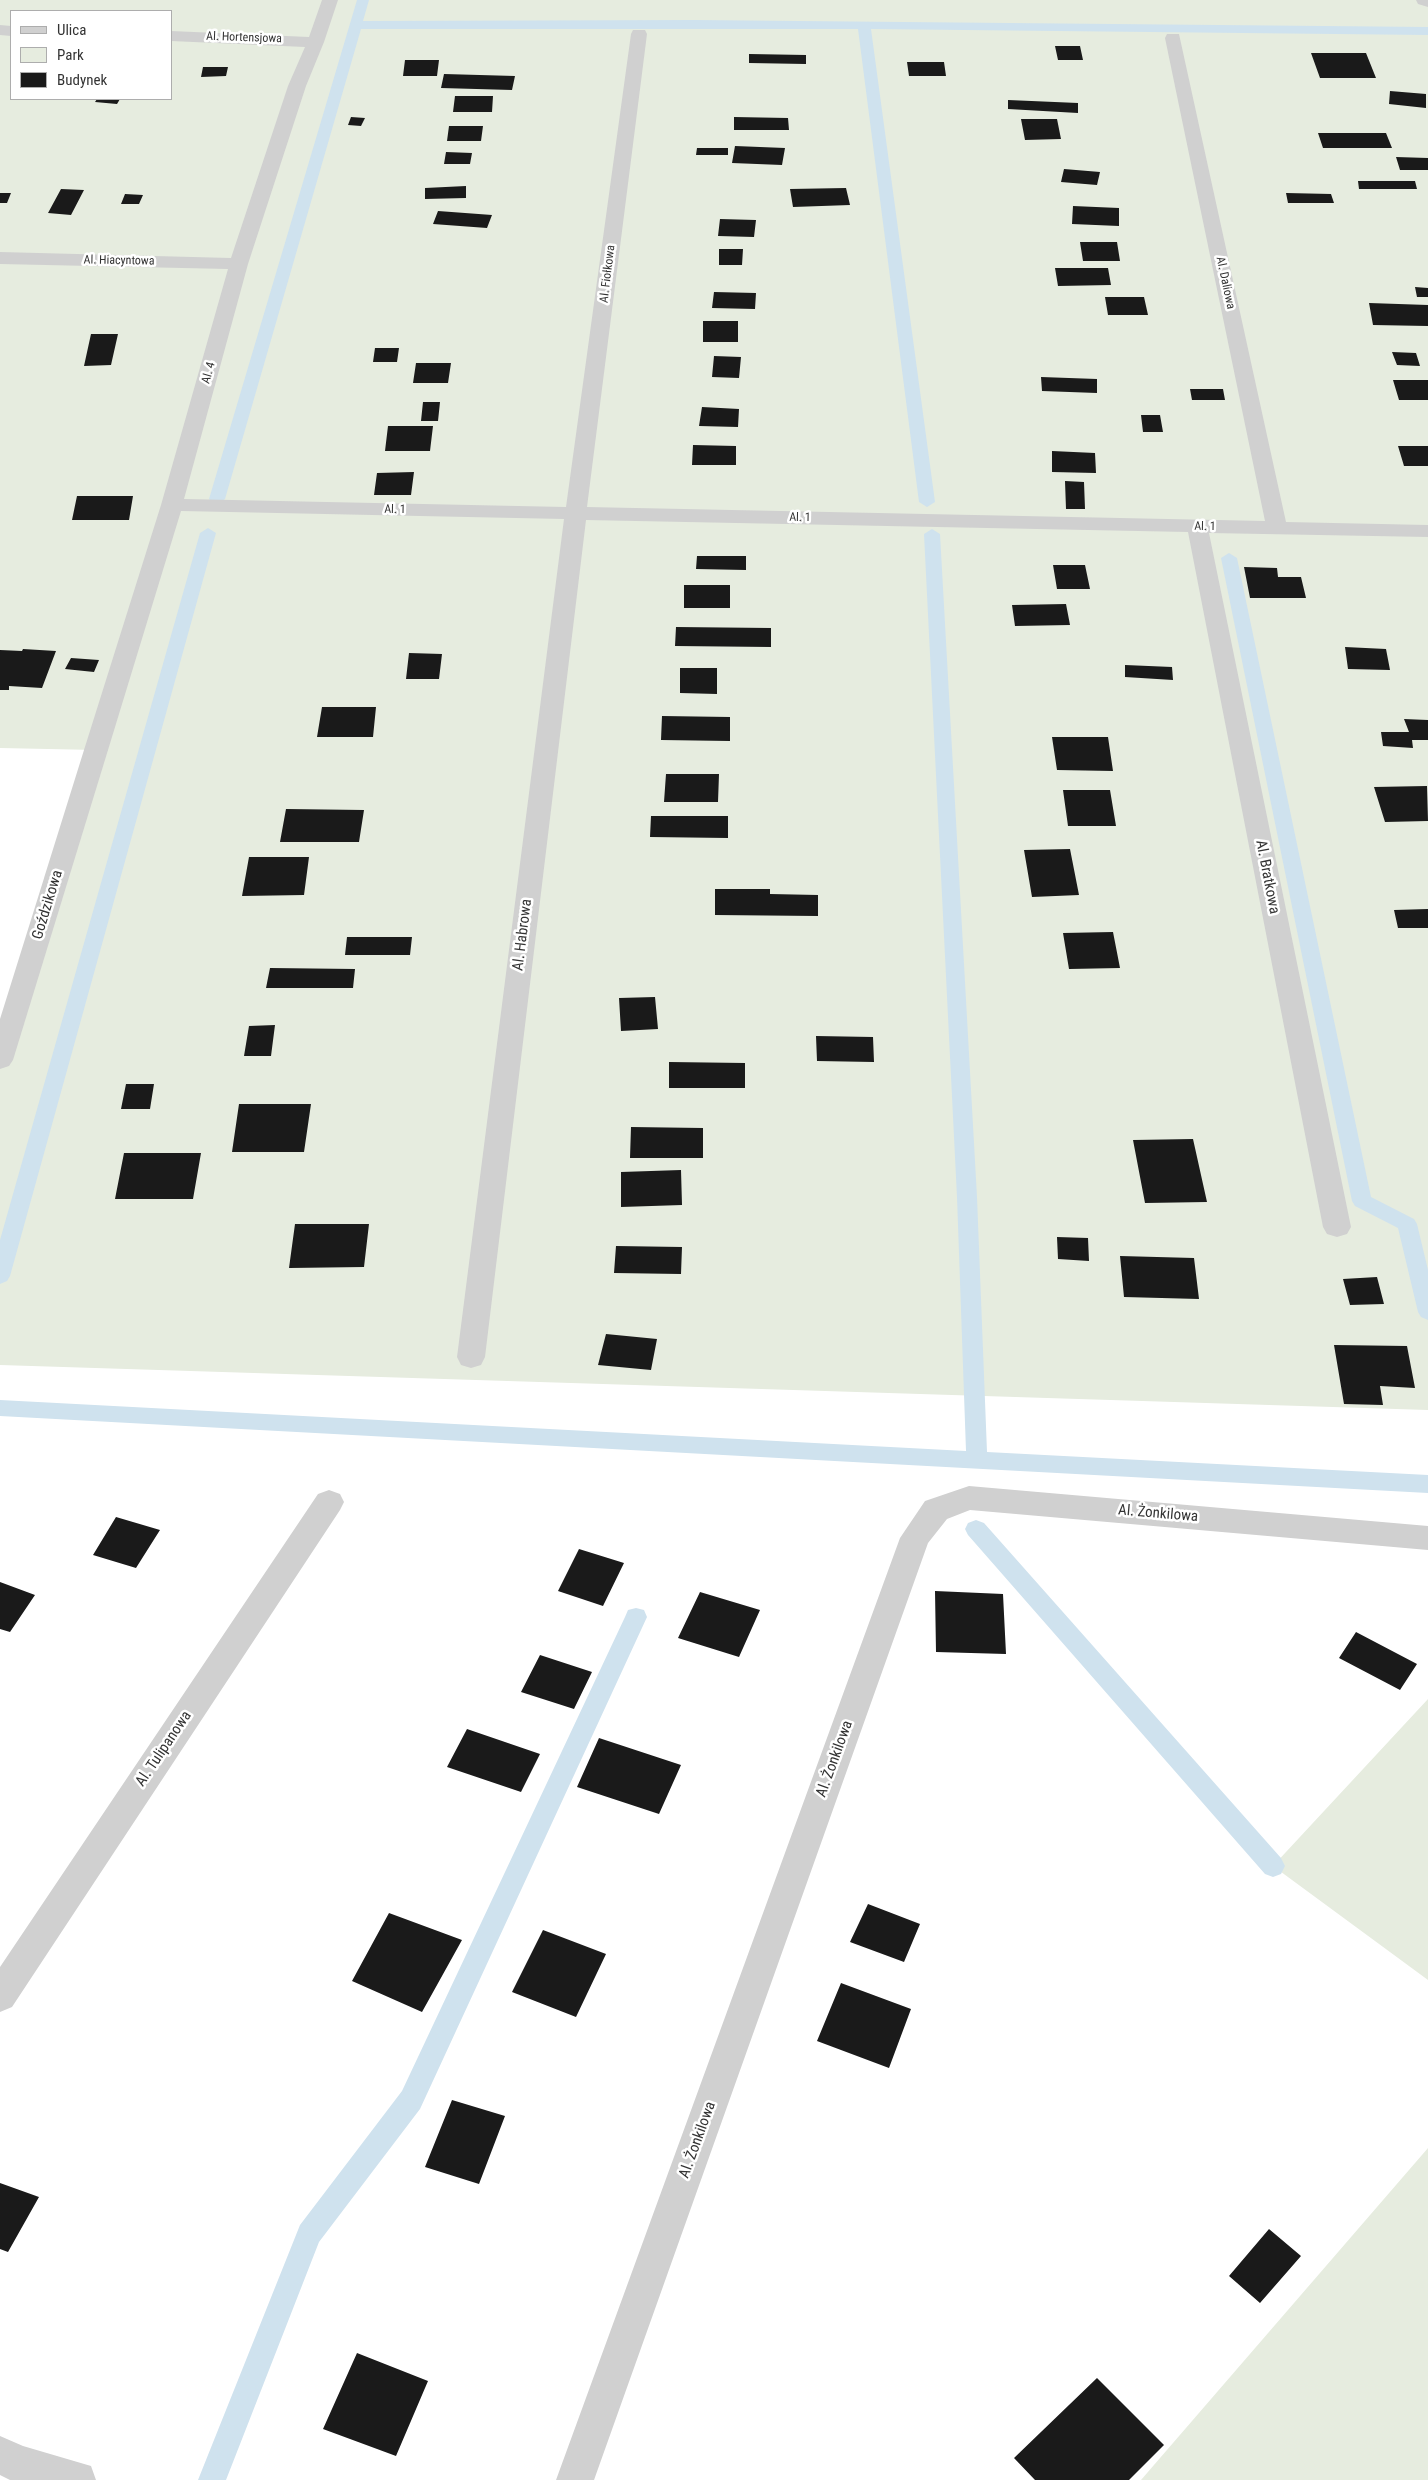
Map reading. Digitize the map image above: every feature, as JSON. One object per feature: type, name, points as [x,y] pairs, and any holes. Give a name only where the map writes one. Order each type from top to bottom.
[{"type":"street","name":"Al. 4","points":[[96,750],[172,505],[239,264],[297,86],[316,42],[330,0]]},
{"type":"street","points":[[1424,0],[1428,2]]},
{"type":"street","name":"Al. Fiołkowa","points":[[576,514],[639,34]]},
{"type":"street","name":"Al. Hortensjowa","points":[[172,36],[316,42]]},
{"type":"street","name":"Al. Daliowa","points":[[1173,38],[1277,528]]},
{"type":"street","name":"Al. Hiacyntowa","points":[[0,258],[239,264]]},
{"type":"street","name":"Al. 1","points":[[172,505],[1428,531]]},
{"type":"street","name":"Al. Habrowa","points":[[471,1357],[576,514]]},
{"type":"street","name":"Al. Bratkowa","points":[[1197,526],[1337,1227]]},
{"type":"street","name":"Goździkowa","points":[[0,1060],[96,750]]},
{"type":"street","name":"Al. Żonkilowa","points":[[575,2480],[915,1538],[936,1510],[969,1498],[1428,1538]]},
{"type":"street","name":"Al. Tulipanowa","points":[[0,1996],[329,1502]]},
{"type":"street","points":[[0,2455],[18,2464],[77,2480]]},
{"type":"green space","points":[[0,0],[1428,0],[1428,1410],[0,1365],[0,1059],[96,750],[0,748]]},
{"type":"green space","points":[[1428,1699],[1428,1980],[1273,1866]]},
{"type":"green space","points":[[1428,2148],[1428,2480],[1141,2480]]},
{"type":"building","points":[[1055,46],[1080,46],[1083,60],[1058,60]]},
{"type":"building","points":[[1311,53],[1366,53],[1376,78],[1320,78]]},
{"type":"building","points":[[749,54],[806,55],[806,64],[749,63]]},
{"type":"building","points":[[405,60],[439,60],[437,76],[403,76]]},
{"type":"building","points":[[907,62],[944,62],[946,76],[909,76]]},
{"type":"building","points":[[203,67],[228,67],[226,76],[201,77]]},
{"type":"building","points":[[444,74],[515,76],[512,90],[441,88]]},
{"type":"building","points":[[1390,91],[1426,94],[1426,108],[1389,104]]},
{"type":"building","points":[[455,96],[493,96],[492,112],[453,112]]},
{"type":"building","points":[[96,100],[119,100],[117,104],[95,102]]},
{"type":"building","points":[[1008,100],[1078,103],[1078,113],[1008,109]]},
{"type":"building","points":[[351,117],[365,118],[361,126],[348,125]]},
{"type":"building","points":[[734,117],[788,118],[789,130],[734,130]]},
{"type":"building","points":[[1021,119],[1057,119],[1061,139],[1025,140]]},
{"type":"building","points":[[449,126],[483,126],[481,141],[447,141]]},
{"type":"building","points":[[1318,133],[1386,133],[1392,148],[1323,148]]},
{"type":"building","points":[[735,146],[785,148],[782,165],[732,163]]},
{"type":"building","points":[[697,148],[728,148],[728,155],[696,155]]},
{"type":"building","points":[[446,152],[472,153],[470,164],[444,164]]},
{"type":"building","points":[[1396,157],[1428,158],[1428,170],[1400,170]]},
{"type":"building","points":[[1064,169],[1100,172],[1097,185],[1061,182]]},
{"type":"building","points":[[1358,181],[1415,181],[1417,189],[1359,189]]},
{"type":"building","points":[[466,186],[466,198],[425,199],[425,188]]},
{"type":"building","points":[[846,188],[850,205],[793,207],[790,189]]},
{"type":"building","points":[[61,189],[84,190],[71,215],[48,213]]},
{"type":"building","points":[[0,193],[11,193],[7,203],[0,203]]},
{"type":"building","points":[[1286,193],[1331,194],[1334,203],[1288,203]]},
{"type":"building","points":[[125,194],[143,195],[139,204],[121,204]]},
{"type":"building","points":[[1073,206],[1119,208],[1119,226],[1072,224]]},
{"type":"building","points":[[438,211],[492,215],[487,228],[433,224]]},
{"type":"building","points":[[720,219],[756,220],[754,237],[718,236]]},
{"type":"building","points":[[1080,242],[1117,242],[1120,261],[1083,261]]},
{"type":"building","points":[[719,249],[743,249],[742,265],[719,265]]},
{"type":"building","points":[[1055,268],[1108,268],[1111,285],[1058,286]]},
{"type":"building","points":[[1415,287],[1428,288],[1428,297],[1417,297]]},
{"type":"building","points":[[714,292],[756,293],[755,309],[712,308]]},
{"type":"building","points":[[1105,297],[1144,297],[1148,315],[1108,315]]},
{"type":"building","points":[[1369,303],[1428,305],[1428,326],[1373,325]]},
{"type":"building","points":[[703,321],[738,321],[738,342],[703,342]]},
{"type":"building","points":[[91,334],[118,334],[111,365],[84,366]]},
{"type":"building","points":[[375,348],[399,348],[397,362],[373,362]]},
{"type":"building","points":[[1392,352],[1416,353],[1420,366],[1397,365]]},
{"type":"building","points":[[714,356],[741,357],[739,378],[712,377]]},
{"type":"building","points":[[416,363],[451,363],[448,383],[413,383]]},
{"type":"building","points":[[1041,377],[1097,379],[1097,393],[1042,391]]},
{"type":"building","points":[[1393,380],[1428,380],[1428,400],[1399,400]]},
{"type":"building","points":[[1190,389],[1223,389],[1225,400],[1192,400]]},
{"type":"building","points":[[423,402],[440,402],[438,421],[421,421]]},
{"type":"building","points":[[702,407],[739,409],[738,427],[699,426]]},
{"type":"building","points":[[1141,415],[1160,415],[1163,432],[1143,432]]},
{"type":"building","points":[[388,426],[433,426],[430,451],[385,451]]},
{"type":"building","points":[[693,445],[736,446],[736,465],[692,465]]},
{"type":"building","points":[[1398,446],[1428,446],[1428,466],[1404,466]]},
{"type":"building","points":[[1052,451],[1095,453],[1096,473],[1052,472]]},
{"type":"building","points":[[414,472],[411,495],[374,495],[377,473]]},
{"type":"building","points":[[1065,481],[1084,482],[1085,509],[1066,509]]},
{"type":"building","points":[[77,496],[133,496],[129,520],[72,520]]},
{"type":"building","points":[[697,556],[746,556],[746,570],[696,569]]},
{"type":"building","points":[[1053,565],[1085,565],[1090,589],[1057,589]]},
{"type":"building","points":[[1244,567],[1277,568],[1278,577],[1301,577],[1306,598],[1250,598]]},
{"type":"building","points":[[684,585],[730,585],[730,608],[684,608]]},
{"type":"building","points":[[1066,604],[1070,625],[1015,626],[1012,605]]},
{"type":"building","points":[[676,627],[771,628],[771,647],[675,646]]},
{"type":"building","points":[[1345,647],[1386,649],[1390,670],[1348,669]]},
{"type":"building","points":[[23,649],[56,651],[42,688],[9,686],[9,690],[0,690],[0,650],[22,651]]},
{"type":"building","points":[[409,653],[442,654],[439,679],[406,679]]},
{"type":"building","points":[[71,658],[99,660],[94,672],[65,669]]},
{"type":"building","points":[[1125,665],[1172,667],[1173,680],[1125,677]]},
{"type":"building","points":[[680,668],[717,668],[717,694],[680,693]]},
{"type":"building","points":[[322,707],[376,707],[373,737],[317,737]]},
{"type":"building","points":[[662,716],[730,717],[730,741],[661,740]]},
{"type":"building","points":[[1404,719],[1428,720],[1428,740],[1412,740],[1413,748],[1383,746],[1381,732],[1409,732]]},
{"type":"building","points":[[1052,737],[1108,737],[1113,771],[1057,770]]},
{"type":"building","points":[[666,774],[719,774],[718,802],[664,802]]},
{"type":"building","points":[[1427,786],[1428,821],[1385,822],[1374,787]]},
{"type":"building","points":[[1063,790],[1110,790],[1116,826],[1068,826]]},
{"type":"building","points":[[286,809],[364,810],[359,842],[280,842]]},
{"type":"building","points":[[651,816],[728,816],[728,838],[650,837]]},
{"type":"building","points":[[1070,849],[1079,895],[1032,897],[1024,850]]},
{"type":"building","points":[[249,857],[309,857],[304,895],[242,896]]},
{"type":"building","points":[[715,889],[770,889],[770,894],[818,895],[818,916],[715,915]]},
{"type":"building","points":[[1428,909],[1428,928],[1398,928],[1394,910]]},
{"type":"building","points":[[1113,932],[1120,968],[1069,969],[1063,933]]},
{"type":"building","points":[[347,937],[412,937],[410,955],[345,955]]},
{"type":"building","points":[[270,968],[355,969],[353,988],[266,988]]},
{"type":"building","points":[[655,997],[658,1029],[621,1031],[619,998]]},
{"type":"building","points":[[275,1025],[271,1056],[244,1056],[249,1026]]},
{"type":"building","points":[[816,1036],[873,1037],[874,1062],[817,1061]]},
{"type":"building","points":[[669,1062],[745,1063],[745,1088],[669,1088]]},
{"type":"building","points":[[126,1084],[154,1084],[150,1109],[121,1109]]},
{"type":"building","points":[[239,1104],[311,1104],[304,1152],[232,1152]]},
{"type":"building","points":[[631,1127],[703,1128],[703,1158],[630,1158]]},
{"type":"building","points":[[1193,1139],[1207,1202],[1145,1203],[1133,1140]]},
{"type":"building","points":[[124,1153],[201,1153],[193,1199],[115,1199]]},
{"type":"building","points":[[681,1170],[682,1205],[621,1207],[621,1172]]},
{"type":"building","points":[[295,1224],[369,1224],[364,1267],[289,1268]]},
{"type":"building","points":[[1057,1237],[1088,1238],[1089,1261],[1058,1259]]},
{"type":"building","points":[[616,1246],[682,1247],[681,1274],[614,1273]]},
{"type":"building","points":[[1120,1256],[1194,1258],[1199,1299],[1124,1297]]},
{"type":"building","points":[[1377,1277],[1384,1304],[1350,1305],[1343,1279]]},
{"type":"building","points":[[606,1334],[657,1339],[651,1370],[598,1365]]},
{"type":"building","points":[[1334,1345],[1407,1346],[1415,1388],[1380,1386],[1383,1405],[1344,1404]]},
{"type":"building","points":[[116,1517],[160,1530],[136,1568],[93,1555]]},
{"type":"building","points":[[579,1549],[624,1563],[603,1606],[558,1591]]},
{"type":"building","points":[[0,1582],[35,1595],[10,1632],[0,1629]]},
{"type":"building","points":[[935,1591],[1003,1594],[1006,1654],[936,1652]]},
{"type":"building","points":[[700,1592],[760,1610],[739,1657],[678,1638]]},
{"type":"building","points":[[1356,1632],[1417,1664],[1400,1690],[1339,1658]]},
{"type":"building","points":[[540,1655],[592,1672],[574,1709],[521,1692]]},
{"type":"building","points":[[467,1729],[540,1754],[521,1792],[447,1767]]},
{"type":"building","points":[[599,1738],[681,1765],[659,1814],[577,1787]]},
{"type":"building","points":[[868,1904],[920,1924],[904,1962],[850,1942]]},
{"type":"building","points":[[389,1913],[462,1940],[422,2012],[352,1981]]},
{"type":"building","points":[[543,1930],[606,1954],[576,2017],[512,1992]]},
{"type":"building","points":[[841,1983],[911,2009],[889,2068],[817,2041]]},
{"type":"building","points":[[452,2100],[505,2116],[479,2184],[425,2167]]},
{"type":"building","points":[[0,2183],[39,2197],[8,2252],[0,2249]]},
{"type":"building","points":[[1269,2229],[1301,2256],[1260,2303],[1229,2276]]},
{"type":"building","points":[[357,2353],[428,2381],[396,2456],[323,2429]]},
{"type":"building","points":[[1097,2378],[1164,2445],[1129,2480],[1035,2480],[1014,2458]]},
{"type":"waterway","points":[[217,499],[363,0]]},
{"type":"waterway","points":[[356,25],[864,26]]},
{"type":"waterway","points":[[864,26],[1428,31]]},
{"type":"waterway","points":[[864,26],[927,502]]},
{"type":"waterway","points":[[0,1276],[208,533]]},
{"type":"waterway","points":[[932,534],[967,1197],[977,1460]]},
{"type":"waterway","points":[[1229,558],[1362,1201],[1407,1224],[1428,1312]]},
{"type":"waterway","points":[[0,1408],[977,1460]]},
{"type":"waterway","points":[[977,1460],[1428,1484]]},
{"type":"waterway","points":[[976,1529],[1273,1866]]},
{"type":"waterway","points":[[212,2480],[309,2234],[411,2100],[636,1617]]}]
